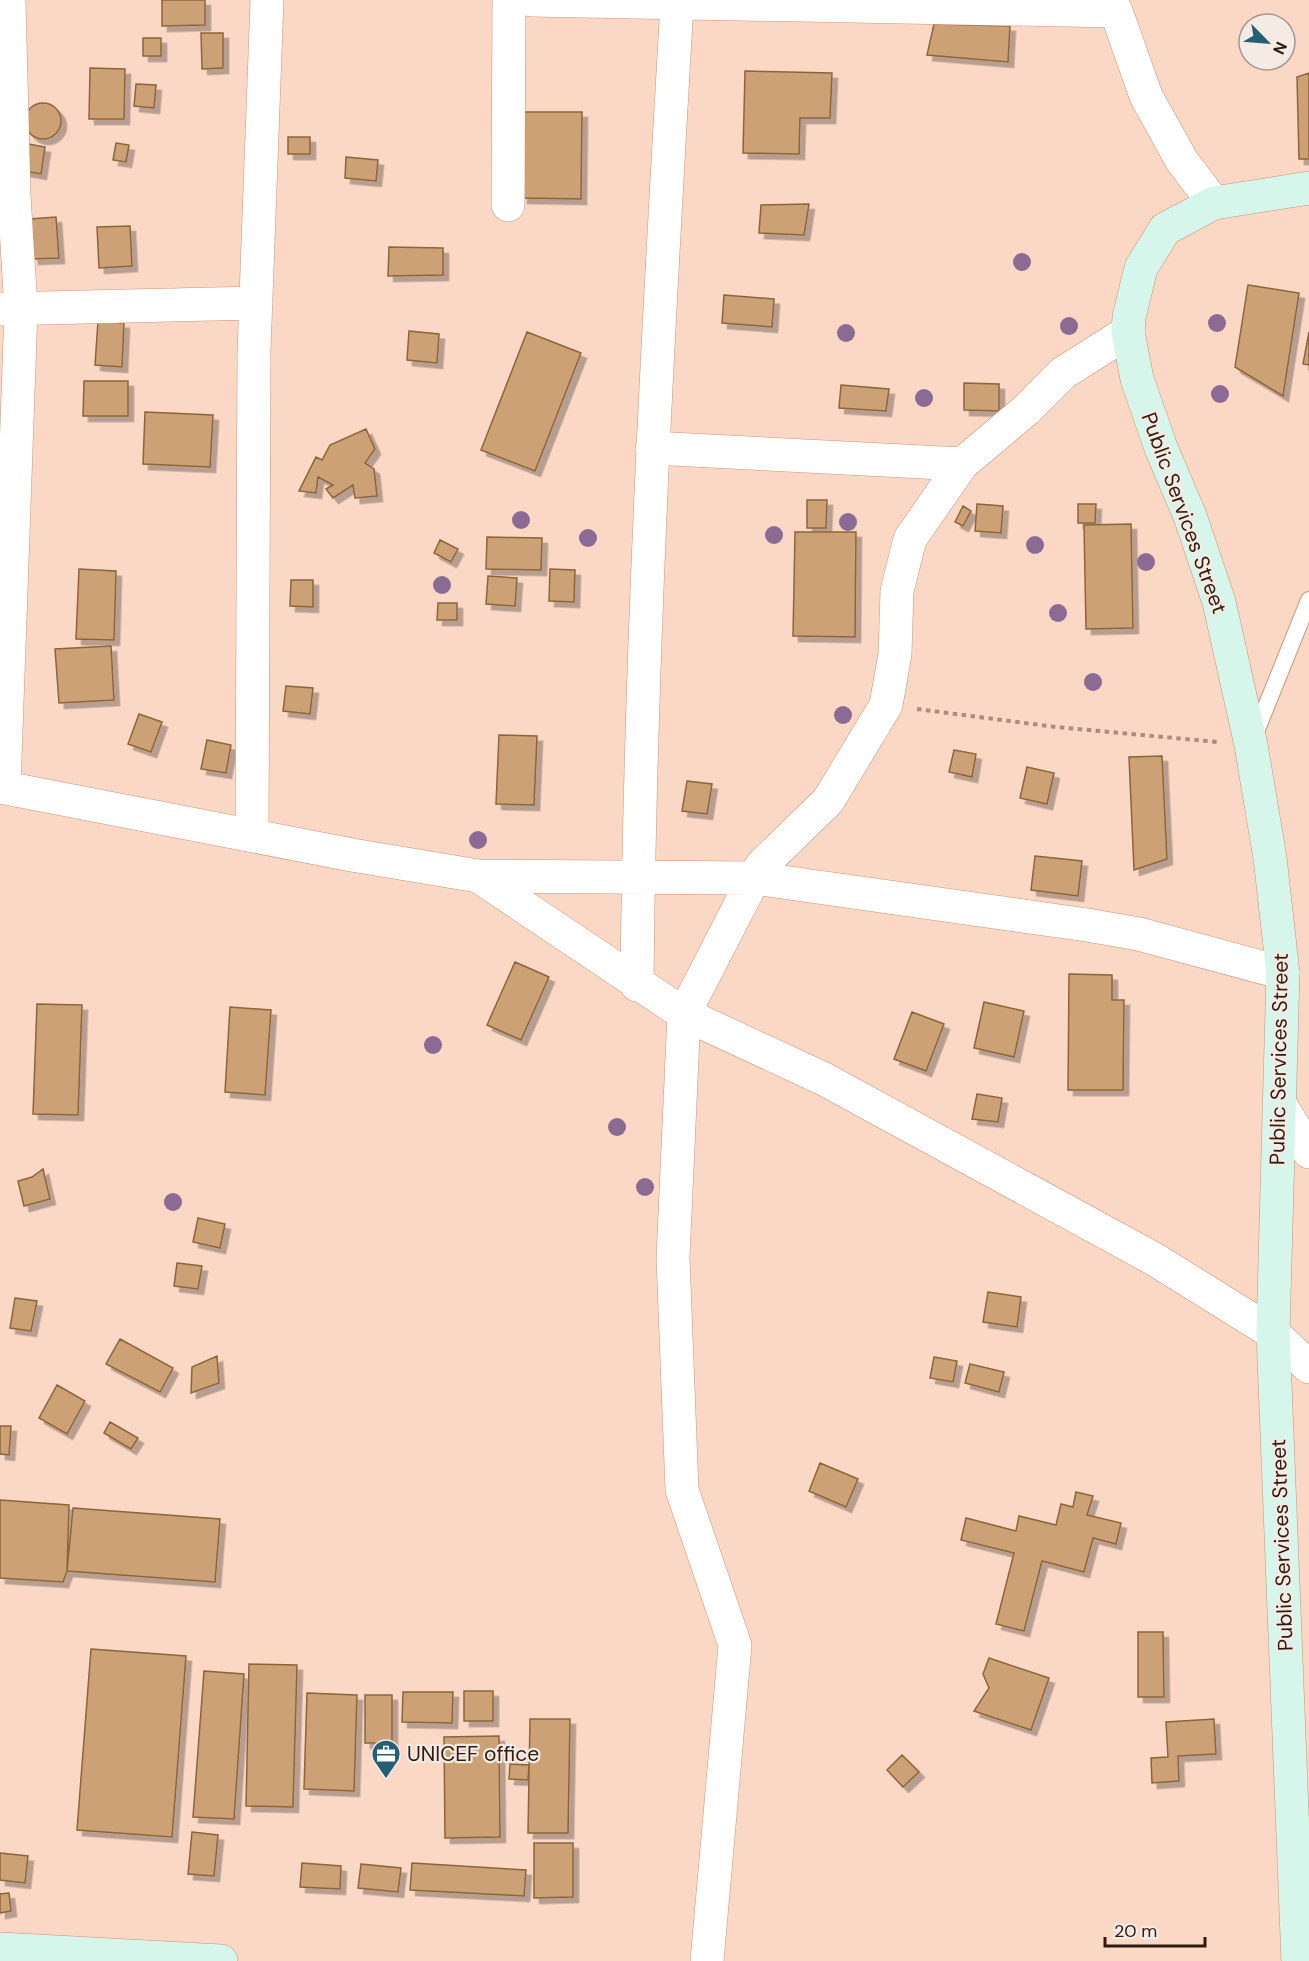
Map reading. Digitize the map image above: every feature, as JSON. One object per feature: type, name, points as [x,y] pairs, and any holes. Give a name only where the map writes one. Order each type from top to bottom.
[{"type":"street","points":[[9,0],[14,195],[2,788],[478,876],[754,878],[1087,925],[1139,934],[1283,973]]},
{"type":"street","points":[[252,836],[256,303],[267,0]]},
{"type":"street","points":[[508,205],[509,0]]},
{"type":"street","points":[[531,0],[677,4],[755,1],[1116,5],[1146,96],[1182,161],[1214,203]]},
{"type":"street","points":[[638,985],[638,876],[652,448],[677,4]]},
{"type":"street","name":"Public Services Street","points":[[1298,1961],[1273,1333],[1283,973],[1270,858],[1251,745],[1219,602],[1190,516],[1161,448],[1137,379],[1128,332],[1129,317],[1141,268],[1165,229],[1214,203],[1309,189]]},
{"type":"street","points":[[10,309],[256,303]]},
{"type":"street","points":[[707,1961],[735,1645],[682,1490],[673,1258],[684,1014],[762,865],[828,801],[886,705],[895,654],[897,591],[910,539],[962,464],[1026,410],[1063,373],[1128,332]]},
{"type":"street","points":[[652,448],[962,464]]},
{"type":"street","points":[[478,876],[684,1014],[824,1079],[1154,1259],[1273,1333],[1309,1367]]},
{"type":"street","points":[[1280,1104],[1309,1152]]},
{"type":"street","points":[[0,1949],[221,1961]]},
{"type":"lane","points":[[1251,745],[1309,600]]},
{"type":"path","points":[[886,705],[1056,727],[1251,745]]},
{"type":"building","points":[[162,0],[205,0],[205,25],[162,26]]},
{"type":"building","points":[[934,24],[1010,26],[1008,62],[927,55]]},
{"type":"building","points":[[201,33],[223,33],[223,68],[202,69]]},
{"type":"building","points":[[143,38],[161,38],[161,56],[143,56]]},
{"type":"building","points":[[90,68],[125,69],[124,119],[89,119]]},
{"type":"building","points":[[745,71],[832,73],[830,118],[800,118],[799,154],[743,153]]},
{"type":"building","points":[[1309,73],[1309,159],[1299,159],[1297,77]]},
{"type":"building","points":[[136,84],[156,85],[154,108],[134,106]]},
{"type":"building","points":[[43,103],[55,109],[61,121],[55,133],[43,139],[31,133],[25,121],[31,109]]},
{"type":"building","points":[[524,112],[582,112],[581,199],[522,198]]},
{"type":"building","points":[[288,137],[310,137],[310,154],[288,154]]},
{"type":"building","points":[[23,143],[45,147],[41,174],[18,170]]},
{"type":"building","points":[[116,143],[129,145],[126,162],[113,160]]},
{"type":"building","points":[[346,157],[378,160],[376,181],[345,178]]},
{"type":"building","points":[[809,204],[804,235],[759,233],[761,205]]},
{"type":"building","points":[[56,217],[59,258],[33,259],[29,219]]},
{"type":"building","points":[[130,226],[132,266],[99,268],[97,227]]},
{"type":"building","points":[[389,247],[443,248],[443,275],[388,276]]},
{"type":"building","points":[[1248,285],[1299,293],[1283,396],[1235,367]]},
{"type":"building","points":[[724,295],[774,299],[772,327],[722,323]]},
{"type":"building","points":[[98,321],[124,323],[122,367],[95,365]]},
{"type":"building","points":[[409,331],[439,334],[437,363],[407,360]]},
{"type":"building","points":[[527,332],[581,353],[535,471],[481,450]]},
{"type":"building","points":[[1309,332],[1309,365],[1303,364]]},
{"type":"building","points":[[84,381],[128,381],[128,416],[83,416]]},
{"type":"building","points":[[964,383],[999,384],[999,411],[964,410]]},
{"type":"building","points":[[841,385],[889,389],[886,411],[839,408]]},
{"type":"building","points":[[145,412],[213,415],[210,467],[143,464]]},
{"type":"building","points":[[366,429],[375,449],[365,463],[374,469],[377,496],[355,498],[353,485],[333,498],[326,489],[333,485],[318,477],[316,493],[299,491],[316,457],[322,460],[330,445]]},
{"type":"building","points":[[807,500],[827,500],[826,528],[807,528]]},
{"type":"building","points":[[977,504],[1003,506],[1001,533],[975,531]]},
{"type":"building","points":[[1078,504],[1096,504],[1095,523],[1078,523]]},
{"type":"building","points":[[963,506],[971,511],[963,526],[955,522]]},
{"type":"building","points":[[1131,524],[1133,628],[1086,629],[1084,525]]},
{"type":"building","points":[[795,532],[856,532],[855,637],[793,636]]},
{"type":"building","points":[[487,537],[542,538],[541,570],[486,569]]},
{"type":"building","points":[[440,540],[458,549],[451,562],[434,553]]},
{"type":"building","points":[[79,569],[116,571],[114,640],[76,639]]},
{"type":"building","points":[[550,569],[575,570],[574,602],[549,601]]},
{"type":"building","points":[[488,576],[517,578],[515,606],[486,604]]},
{"type":"building","points":[[291,580],[313,580],[313,607],[290,606]]},
{"type":"building","points":[[438,603],[457,603],[457,620],[437,620]]},
{"type":"building","points":[[111,646],[114,700],[59,703],[55,649]]},
{"type":"building","points":[[286,686],[313,688],[310,714],[283,711]]},
{"type":"building","points":[[139,714],[162,722],[151,752],[128,744]]},
{"type":"building","points":[[499,735],[537,736],[534,805],[496,804]]},
{"type":"building","points":[[207,740],[231,745],[226,773],[201,769]]},
{"type":"building","points":[[954,750],[976,754],[972,777],[949,772]]},
{"type":"building","points":[[1162,756],[1167,859],[1134,870],[1129,757]]},
{"type":"building","points":[[1027,767],[1054,773],[1047,804],[1020,798]]},
{"type":"building","points":[[687,781],[712,784],[707,814],[682,811]]},
{"type":"building","points":[[1035,856],[1082,861],[1078,896],[1031,890]]},
{"type":"building","points":[[515,962],[549,977],[521,1040],[487,1025]]},
{"type":"building","points":[[1069,974],[1112,975],[1112,1000],[1124,1000],[1123,1090],[1068,1090]]},
{"type":"building","points":[[984,1002],[1024,1011],[1014,1057],[974,1048]]},
{"type":"building","points":[[37,1004],[82,1005],[78,1115],[33,1114]]},
{"type":"building","points":[[230,1007],[271,1010],[265,1095],[225,1092]]},
{"type":"building","points":[[912,1012],[944,1024],[926,1071],[894,1059]]},
{"type":"building","points":[[977,1094],[1002,1098],[998,1122],[972,1119]]},
{"type":"building","points":[[43,1169],[50,1199],[24,1206],[18,1181],[32,1177]]},
{"type":"building","points":[[198,1218],[225,1224],[220,1248],[193,1242]]},
{"type":"building","points":[[177,1263],[202,1266],[198,1289],[174,1286]]},
{"type":"building","points":[[988,1292],[1021,1297],[1017,1327],[983,1322]]},
{"type":"building","points":[[15,1298],[37,1301],[31,1331],[10,1328]]},
{"type":"building","points":[[120,1339],[173,1368],[160,1392],[106,1364]]},
{"type":"building","points":[[217,1356],[219,1383],[191,1393],[192,1367]]},
{"type":"building","points":[[934,1357],[957,1361],[953,1382],[930,1378]]},
{"type":"building","points":[[970,1364],[1004,1372],[999,1392],[965,1383]]},
{"type":"building","points":[[57,1385],[85,1401],[67,1434],[39,1418]]},
{"type":"building","points":[[110,1422],[138,1438],[131,1449],[104,1433]]},
{"type":"building","points":[[0,1426],[11,1426],[9,1455],[0,1454]]},
{"type":"building","points":[[820,1463],[858,1479],[846,1507],[809,1491]]},
{"type":"building","points":[[1076,1492],[1093,1496],[1087,1515],[1121,1523],[1116,1544],[1093,1538],[1084,1572],[1042,1561],[1024,1631],[996,1624],[1014,1553],[961,1540],[966,1518],[1016,1531],[1019,1516],[1056,1525],[1061,1504],[1073,1507]]},
{"type":"building","points":[[0,1500],[69,1505],[67,1571],[63,1582],[0,1578]]},
{"type":"building","points":[[73,1508],[220,1519],[215,1582],[67,1571]]},
{"type":"building","points":[[1138,1632],[1163,1632],[1164,1697],[1138,1697]]},
{"type":"building","points":[[91,1649],[186,1656],[172,1837],[77,1830]]},
{"type":"building","points":[[989,1658],[1049,1678],[1031,1730],[974,1711],[989,1688],[983,1674]]},
{"type":"building","points":[[249,1664],[297,1665],[293,1807],[246,1806]]},
{"type":"building","points":[[204,1671],[244,1674],[234,1819],[193,1817]]},
{"type":"building","points":[[464,1691],[493,1691],[493,1721],[464,1721]]},
{"type":"building","points":[[403,1692],[453,1692],[452,1723],[402,1722]]},
{"type":"building","points":[[307,1693],[357,1695],[354,1791],[304,1789]]},
{"type":"building","points":[[365,1695],[392,1695],[392,1743],[365,1743]]},
{"type":"building","points":[[530,1719],[570,1719],[568,1833],[528,1833]]},
{"type":"building","points":[[1214,1719],[1216,1754],[1178,1756],[1179,1781],[1152,1783],[1151,1758],[1168,1757],[1166,1722]]},
{"type":"building","points":[[499,1736],[500,1837],[445,1838],[444,1737]]},
{"type":"building","points":[[902,1755],[919,1772],[903,1787],[887,1770]]},
{"type":"building","points":[[510,1764],[529,1765],[528,1780],[509,1779]]},
{"type":"building","points":[[192,1832],[218,1835],[214,1876],[188,1874]]},
{"type":"building","points":[[534,1843],[573,1843],[573,1897],[534,1898]]},
{"type":"building","points":[[0,1853],[28,1856],[25,1883],[0,1880]]},
{"type":"building","points":[[302,1863],[341,1866],[340,1889],[300,1887]]},
{"type":"building","points":[[412,1863],[526,1870],[524,1896],[410,1890]]},
{"type":"building","points":[[361,1864],[401,1868],[398,1892],[358,1888]]},
{"type":"building","points":[[9,1893],[11,1911],[0,1913],[0,1894]]},
{"type":"place","name":"UNICEF office","points":[[386,1780]]}]
